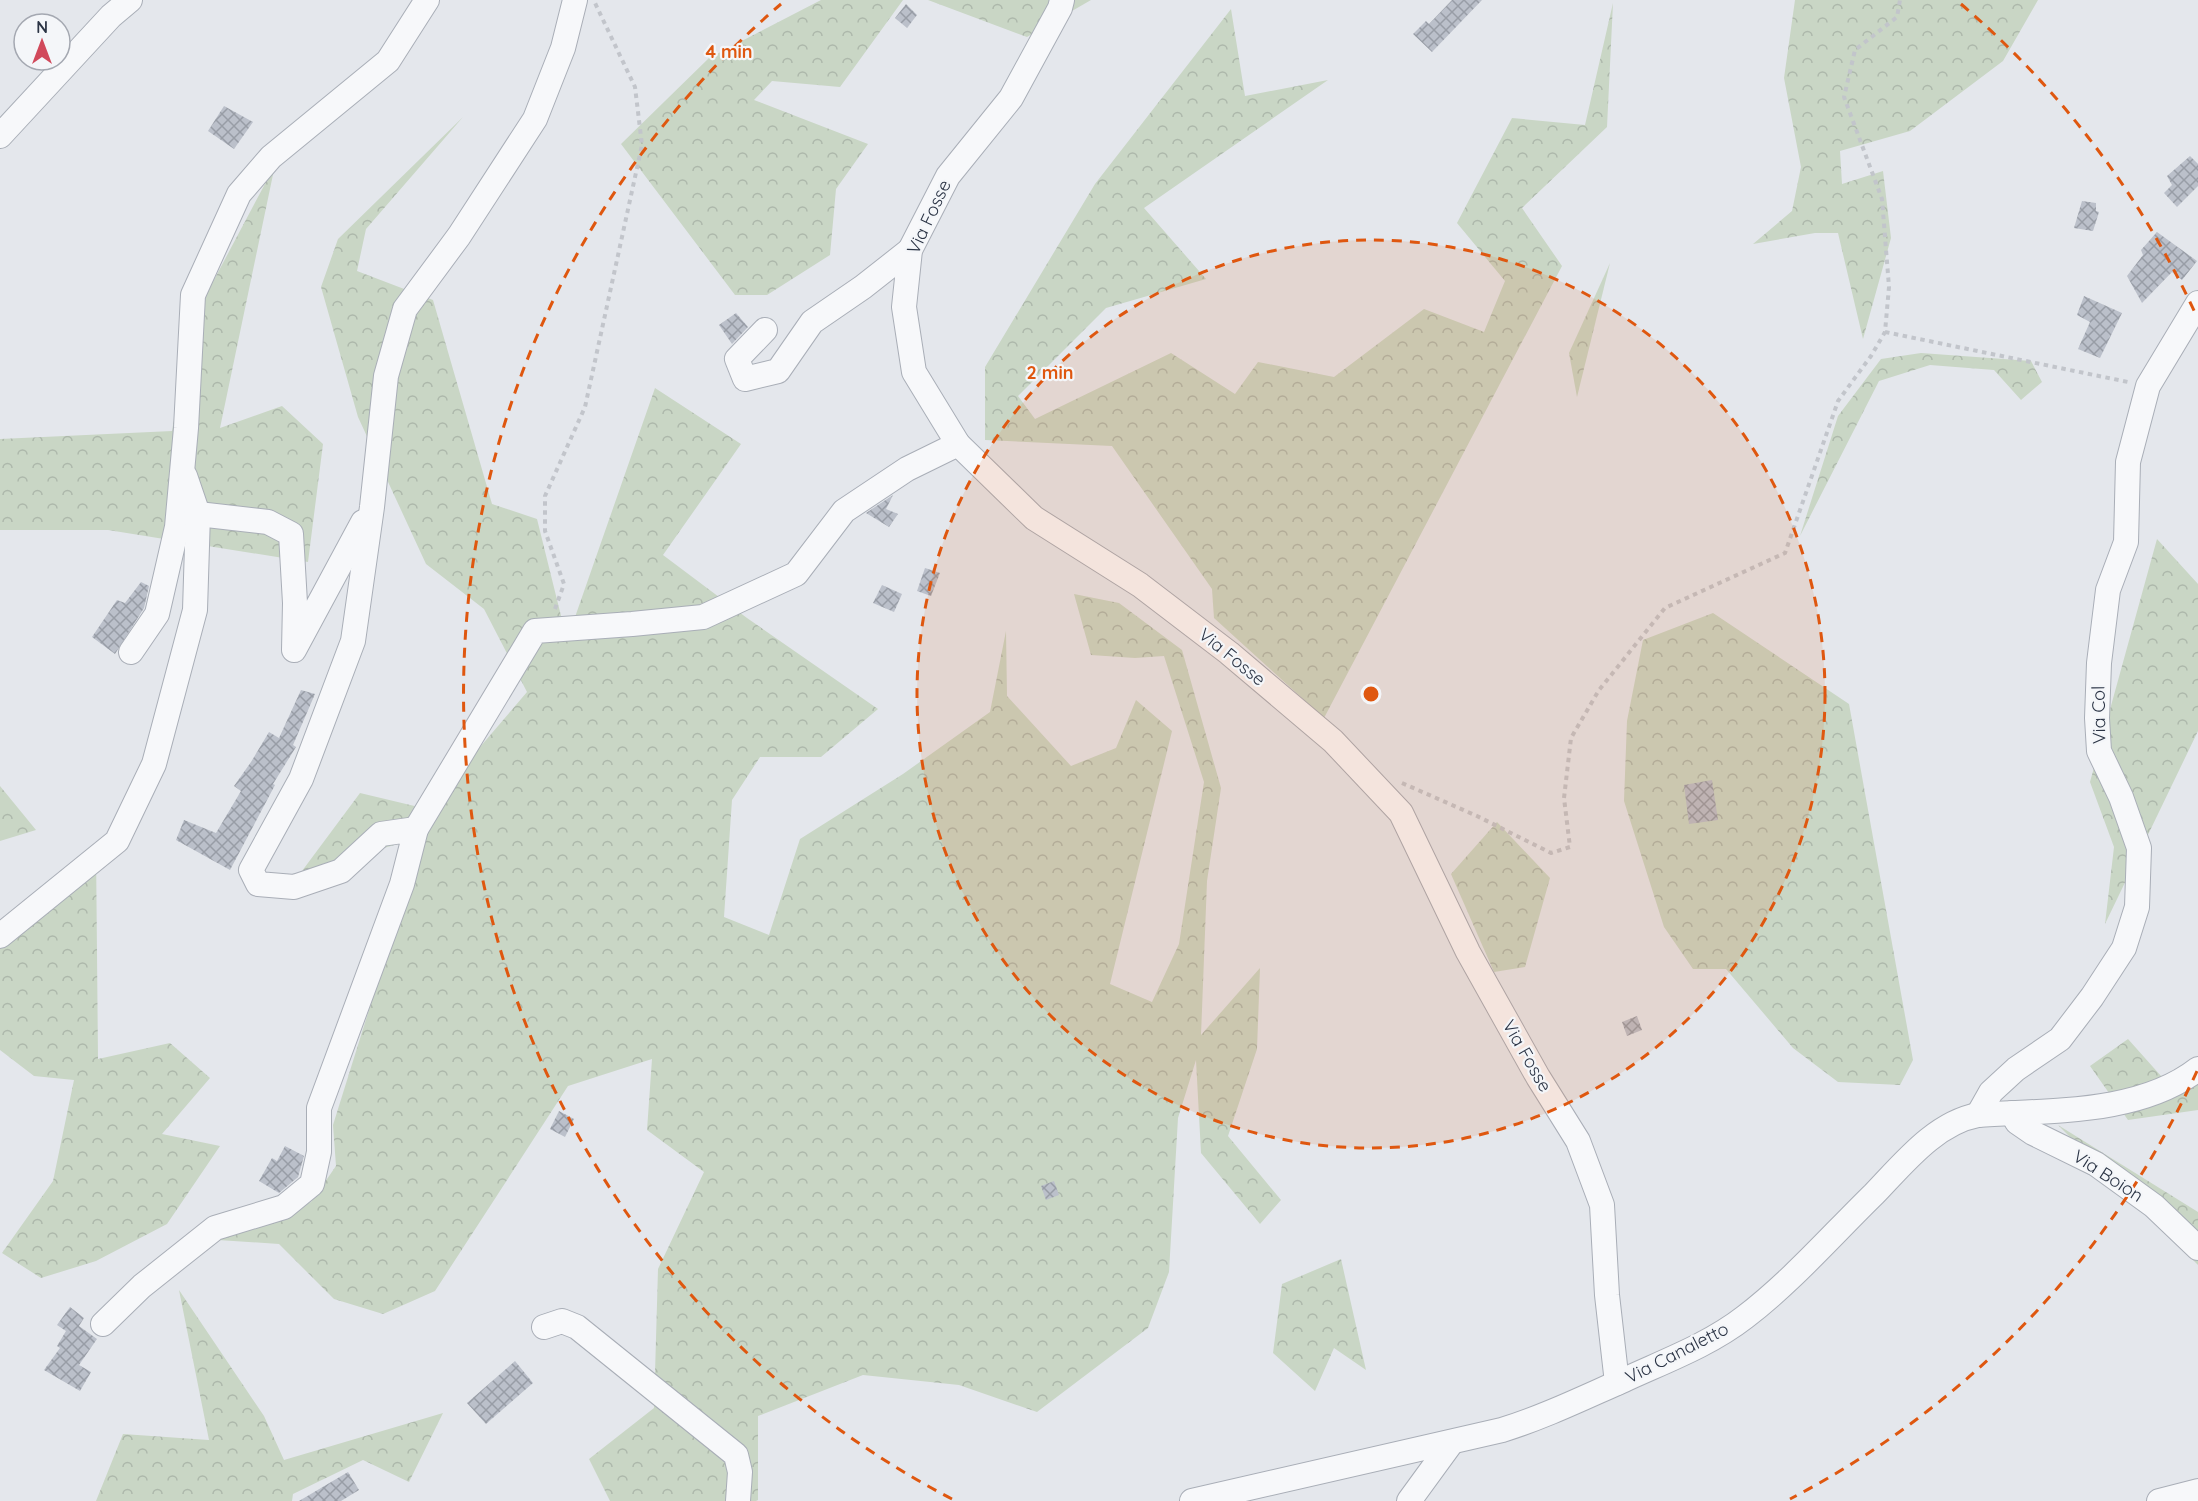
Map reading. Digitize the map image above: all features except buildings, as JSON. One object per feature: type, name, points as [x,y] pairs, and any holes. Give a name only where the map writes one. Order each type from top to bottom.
[{"type":"street","points":[[0,136],[111,16],[130,0]]},
{"type":"street","points":[[131,652],[157,614],[177,527],[183,468],[193,295],[239,194],[271,157],[387,61],[427,0]]},
{"type":"street","points":[[416,829],[381,834],[341,871],[294,887],[258,884],[251,870],[301,778],[353,641],[372,507],[386,376],[405,309],[459,236],[535,119],[563,48],[575,0]]},
{"type":"street","name":"Via Fosse","points":[[1062,0],[1060,8],[1011,98],[948,176],[910,250],[904,307],[914,372],[958,444],[1034,518],[1140,585],[1229,653],[1333,741],[1401,813],[1468,952],[1538,1077],[1578,1141],[1602,1205],[1607,1295],[1617,1383]]},
{"type":"street","points":[[765,330],[737,359],[745,380],[778,371],[812,322],[910,250]]},
{"type":"street","name":"Via Col","points":[[1978,1115],[1991,1092],[2016,1069],[2060,1039],[2092,997],[2124,948],[2137,907],[2139,848],[2121,797],[2099,751],[2097,718],[2099,663],[2108,590],[2126,542],[2128,462],[2148,386],[2198,303]]},
{"type":"street","points":[[103,1324],[142,1286],[215,1228],[284,1207],[312,1184],[318,1152],[318,1107],[402,884],[416,829],[534,631],[703,617],[796,574],[844,511],[906,469],[958,444]]},
{"type":"street","points":[[0,936],[117,841],[154,764],[195,610],[198,514],[183,468]]},
{"type":"street","points":[[198,514],[268,522],[291,534],[295,603],[294,650],[372,507]]},
{"type":"street","name":"Via Canaletto","points":[[1192,1501],[1452,1442],[1537,1419],[1698,1347],[1745,1318],[1796,1271],[1923,1145],[1960,1119],[1978,1115],[2081,1109],[2123,1102],[2178,1082],[2198,1069]]},
{"type":"street","name":"Via Boion","points":[[2012,1113],[2017,1122],[2033,1133],[2096,1164],[2154,1206],[2198,1248]]},
{"type":"street","points":[[544,1327],[562,1321],[577,1327],[736,1455],[740,1472],[738,1501]]},
{"type":"street","points":[[1409,1501],[1452,1442]]},
{"type":"street","points":[[2159,1501],[2198,1491]]},
{"type":"path","points":[[547,630],[564,584],[546,531],[545,496],[585,407],[642,145],[635,87],[593,0]]},
{"type":"path","points":[[1392,778],[1477,816],[1551,853],[1570,847],[1564,798],[1571,738],[1599,690],[1665,608],[1785,553],[1838,401],[1871,356],[1885,332],[1889,287],[1882,199],[1844,98],[1855,50],[1897,17],[1900,0]]},
{"type":"path","points":[[1885,332],[2148,386]]},
{"type":"green space","points":[[821,0],[903,0],[840,87],[772,81],[754,100],[868,144],[836,189],[830,255],[767,295],[735,295],[621,144],[709,58]]},
{"type":"green space","points":[[928,0],[1091,0],[1027,37]]},
{"type":"green space","points":[[1795,0],[2038,0],[2003,61],[1910,131],[1840,151],[1842,184],[1883,171],[1891,238],[1863,339],[1838,233],[1815,233],[1753,244],[1792,211],[1801,167],[1784,78]]},
{"type":"green space","points":[[1613,3],[1607,127],[1522,208],[1562,266],[1324,718],[1214,618],[1212,589],[1112,446],[985,440],[985,367],[1095,184],[1231,9],[1245,96],[1328,80],[1144,208],[1206,279],[1106,308],[1018,396],[1035,419],[1171,353],[1235,394],[1258,362],[1334,377],[1424,309],[1484,332],[1505,281],[1457,223],[1512,118],[1585,125]]},
{"type":"green space","points":[[463,117],[366,229],[357,271],[433,300],[492,504],[537,519],[567,640],[655,388],[741,444],[663,555],[747,618],[878,709],[821,757],[760,757],[732,800],[724,917],[769,935],[800,839],[903,774],[990,712],[1006,631],[1007,696],[1071,766],[1116,748],[1136,700],[1172,731],[1110,984],[1152,1002],[1179,944],[1204,782],[1164,656],[1135,658],[1091,655],[1074,594],[1119,603],[1182,650],[1221,788],[1207,881],[1201,1035],[1260,968],[1257,1049],[1228,1136],[1281,1200],[1260,1224],[1201,1153],[1196,1060],[1178,1118],[1169,1272],[1148,1328],[1037,1412],[959,1385],[863,1375],[758,1416],[758,1500],[756,1501],[610,1501],[589,1459],[654,1408],[658,1269],[704,1172],[647,1130],[652,1059],[568,1086],[435,1291],[383,1314],[334,1299],[279,1244],[218,1240],[311,1202],[336,1166],[333,1125],[423,837],[302,871],[360,793],[427,809],[527,692],[484,609],[426,564],[358,417],[321,287],[338,239]]},
{"type":"green space","points":[[275,165],[220,428],[282,406],[323,444],[308,562],[108,530],[0,530],[0,439],[172,431],[190,325]]},
{"type":"green space","points":[[1610,263],[1577,397],[1569,353]]},
{"type":"green space","points":[[1921,353],[2031,361],[2042,382],[2021,400],[1994,370],[1930,365],[1879,381],[1800,536],[1838,416],[1881,359]]},
{"type":"green space","points":[[2157,539],[2198,584],[2198,731],[2105,924],[2114,847],[2090,782]]},
{"type":"green space","points":[[1713,613],[1849,704],[1913,1060],[1900,1085],[1838,1082],[1793,1048],[1726,969],[1693,969],[1664,927],[1624,801],[1627,721],[1643,640]]},
{"type":"green space","points":[[0,786],[36,830],[0,841]]},
{"type":"green space","points":[[1497,822],[1550,878],[1525,967],[1494,972],[1451,874]]},
{"type":"green space","points":[[96,848],[98,1059],[170,1043],[210,1078],[162,1134],[220,1146],[167,1224],[96,1261],[41,1278],[2,1253],[53,1181],[74,1080],[34,1076],[0,1050],[0,924]]},
{"type":"green space","points":[[2128,1039],[2178,1095],[2198,1085],[2198,1110],[2128,1120],[2090,1066]]},
{"type":"green space","points":[[2058,1125],[2198,1212],[2198,1265]]},
{"type":"green space","points":[[1341,1259],[1366,1370],[1334,1348],[1315,1391],[1273,1353],[1282,1284]]},
{"type":"green space","points":[[179,1290],[264,1416],[284,1460],[443,1413],[409,1482],[363,1460],[293,1494],[292,1501],[96,1501],[123,1434],[209,1440]]}]
